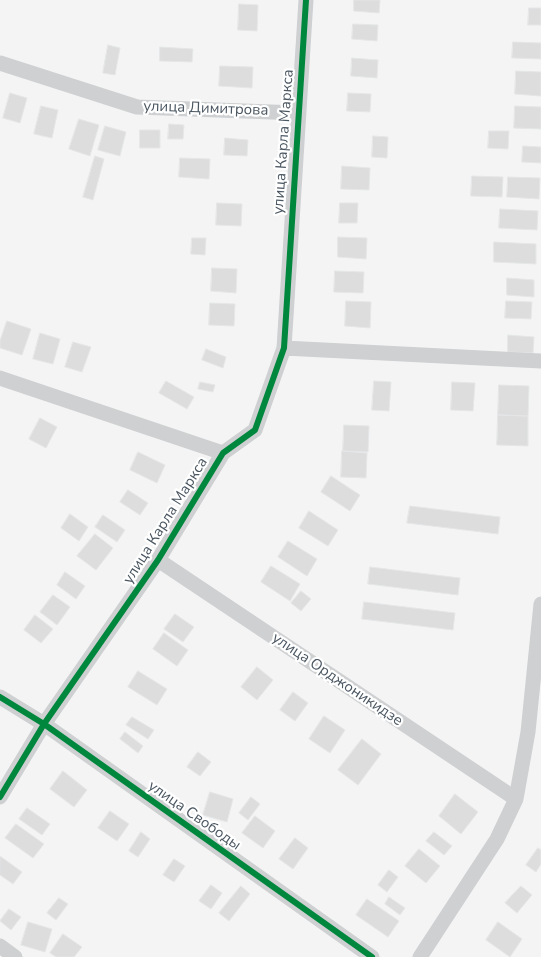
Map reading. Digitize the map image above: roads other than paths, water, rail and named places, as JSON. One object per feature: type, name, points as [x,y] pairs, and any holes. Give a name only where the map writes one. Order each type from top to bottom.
[{"type":"street","name":"улица Карла Маркса","points":[[0,797],[44,724],[158,560],[223,453],[255,430],[284,348],[306,0]]},
{"type":"street","name":"улица Димитрова","points":[[0,63],[137,107],[298,113]]},
{"type":"street","points":[[284,348],[541,361]]},
{"type":"street","points":[[0,378],[223,453]]},
{"type":"street","name":"улица Орджоникидзе","points":[[158,560],[516,800]]},
{"type":"street","points":[[420,957],[497,839],[516,800],[528,732],[541,604]]},
{"type":"street","name":"улица Свободы","points":[[0,697],[44,724],[372,957]]},
{"type":"street","points":[[0,946],[15,957]]}]
